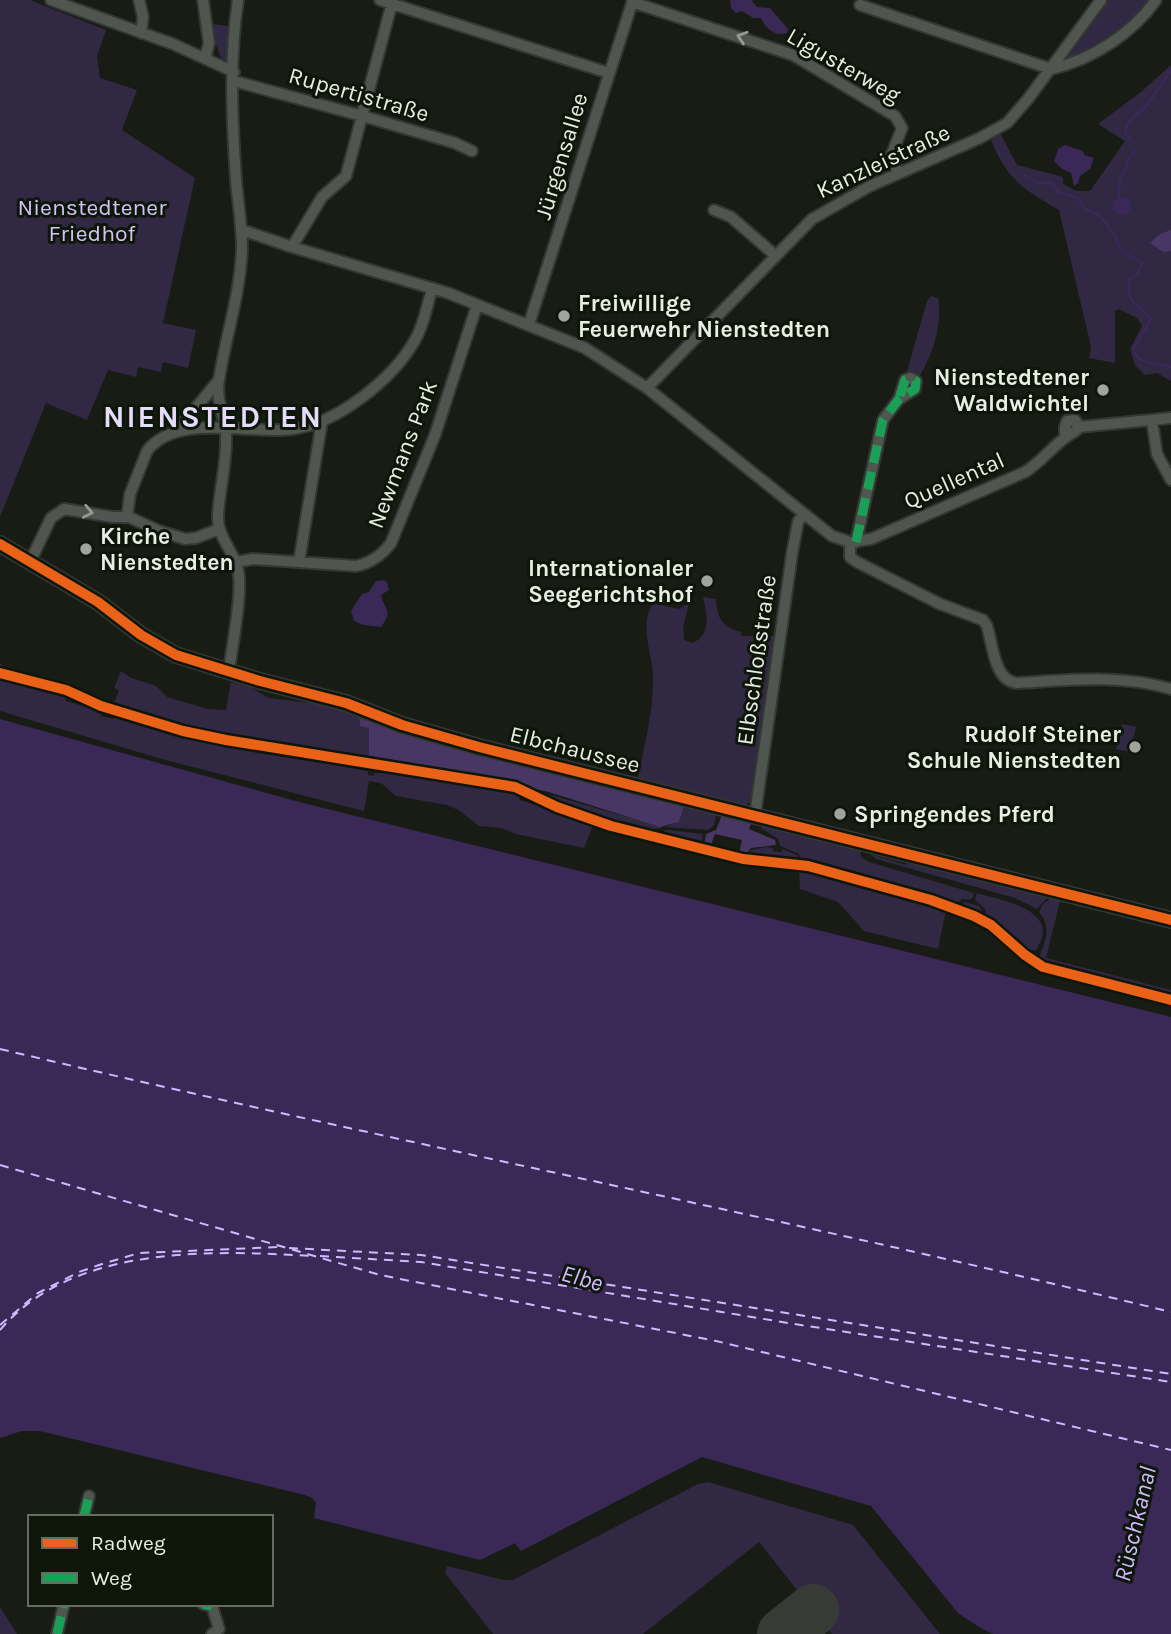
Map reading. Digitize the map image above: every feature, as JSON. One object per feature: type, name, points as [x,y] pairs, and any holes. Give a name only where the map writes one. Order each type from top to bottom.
[{"type":"main road","name":"Elbchaussee","points":[[0,544],[98,602],[135,631],[169,652],[346,703],[402,725],[448,739],[1171,920]]},
{"type":"street","name":"Rupertistraße","points":[[51,0],[173,44],[234,77],[454,143],[472,151]]},
{"type":"street","points":[[139,0],[143,17],[141,33]]},
{"type":"street","points":[[203,0],[209,39],[205,59]]},
{"type":"street","points":[[229,671],[239,586],[236,562],[219,529],[218,513],[226,430],[219,403],[218,381],[237,299],[242,229],[235,158],[234,34],[238,0]]},
{"type":"street","points":[[380,0],[609,73]]},
{"type":"street","name":"Kanzleistraße","points":[[647,388],[812,219],[898,174],[1000,127],[1017,112],[1101,0]]},
{"type":"street","points":[[860,5],[1051,69],[1075,62],[1098,50],[1135,23],[1156,0]]},
{"type":"street","name":"Jürgensallee","points":[[529,324],[633,1]]},
{"type":"street","name":"Ligusterweg","points":[[633,1],[793,55],[895,116],[902,128],[891,156],[898,174]]},
{"type":"street","points":[[292,247],[322,197],[346,176],[392,3]]},
{"type":"street","points":[[714,209],[731,217],[776,256]]},
{"type":"street","points":[[242,229],[292,247],[432,289],[529,324],[595,353],[647,388],[832,536],[853,542]]},
{"type":"street","points":[[127,517],[130,494],[147,451],[152,445],[181,430],[214,427],[226,430],[292,429],[322,421],[345,410],[375,385],[408,351],[419,332],[432,289]]},
{"type":"street","name":"Newmans Park","points":[[236,562],[253,559],[348,566],[363,565],[383,553],[391,543],[429,453],[477,305]]},
{"type":"street","points":[[181,430],[181,425],[218,381]]},
{"type":"street","points":[[899,399],[883,420],[849,554],[857,562],[940,604],[984,620],[1001,674],[1008,682],[1125,679],[1171,689]]},
{"type":"street","name":"Quellental","points":[[853,542],[871,539],[1025,472],[1065,438],[1068,421],[1075,420],[1079,427],[1171,418]]},
{"type":"street","points":[[1152,420],[1157,454],[1171,480]]},
{"type":"street","points":[[299,562],[322,421]]},
{"type":"street","points":[[30,562],[49,521],[61,510],[127,517],[185,539],[196,538],[219,529]]},
{"type":"street","name":"Elbschloßstraße","points":[[755,815],[792,554],[799,522],[804,513]]},
{"type":"street","points":[[84,1515],[89,1496]]},
{"type":"street","points":[[57,1634],[64,1606]]},
{"type":"street","points":[[212,1606],[219,1629],[212,1634]]},
{"type":"green space","name":"Nienstedtener Friedhof","points":[[0,0],[30,0],[106,30],[97,56],[100,78],[137,90],[122,130],[195,178],[163,323],[196,330],[188,368],[163,362],[161,372],[138,367],[136,377],[108,370],[87,420],[46,403],[0,517]]},
{"type":"green space","points":[[1108,0],[1152,0],[1114,35],[1068,59],[1067,57]]},
{"type":"green space","points":[[212,24],[228,26],[226,61],[222,60],[216,45]]},
{"type":"green space","points":[[1171,65],[1171,381],[1157,373],[1145,375],[1135,365],[1130,349],[1142,326],[1137,318],[1119,309],[1115,311],[1115,363],[1089,358],[1091,347],[1059,210],[1035,196],[1010,174],[991,140],[1000,133],[1017,165],[1063,177],[1063,184],[1076,191],[1090,191],[1125,141],[1098,124],[1141,92]]},
{"type":"green space","points":[[931,296],[938,298],[938,327],[933,348],[920,375],[907,371],[927,301]]},
{"type":"green space","points":[[703,597],[716,599],[722,621],[741,632],[742,636],[774,636],[753,799],[745,806],[638,778],[653,689],[647,639],[649,612],[653,603],[678,609],[689,603],[683,628],[684,640],[692,643],[703,635],[705,629],[707,617]]},
{"type":"green space","points":[[0,663],[6,668],[70,683],[69,686],[0,669]]},
{"type":"green space","points":[[121,671],[131,678],[156,686],[167,697],[208,709],[226,710],[231,682],[250,687],[269,698],[320,704],[359,716],[360,725],[369,727],[369,761],[235,738],[113,706],[119,690],[114,688]]},
{"type":"green space","points":[[0,678],[65,694],[66,701],[101,711],[101,716],[113,719],[114,715],[198,739],[368,771],[368,775],[374,776],[375,773],[385,773],[387,769],[517,791],[520,800],[593,825],[584,848],[516,834],[501,828],[479,826],[460,811],[447,805],[396,796],[381,783],[369,781],[364,811],[162,759],[0,711]]},
{"type":"green space","points":[[1122,724],[1136,727],[1130,752],[1116,749]]},
{"type":"green space","points":[[523,787],[662,827],[650,830],[614,824]]},
{"type":"green space","points":[[684,805],[722,815],[716,816],[714,825],[708,830],[665,827],[676,823]]},
{"type":"green space","points":[[762,824],[860,849],[861,857],[869,862],[974,893],[972,899],[962,899],[956,905],[801,861],[799,854],[780,846],[778,839],[761,828]]},
{"type":"green space","points":[[665,830],[703,834],[701,843],[660,835]]},
{"type":"green space","points":[[773,848],[773,851],[782,852],[782,849],[797,855],[799,861],[748,856],[751,850]]},
{"type":"green space","points":[[870,854],[906,865],[927,866],[1048,897],[1037,909],[1015,898],[876,859]]},
{"type":"green space","points":[[799,870],[946,910],[938,949],[864,931],[838,902],[800,889]]},
{"type":"green space","points":[[977,893],[1014,904],[1036,916],[1042,925],[1042,936],[1036,950],[1017,944],[984,919],[986,910],[975,900]]},
{"type":"green space","points":[[1051,898],[1060,901],[1046,958],[1171,990],[1171,995],[1041,961],[1039,958],[1046,929],[1039,912],[1043,904]]},
{"type":"green space","points":[[965,902],[979,906],[981,917],[959,906]]},
{"type":"green space","points":[[708,1482],[853,1525],[940,1634],[832,1634],[759,1542],[643,1634],[493,1634],[445,1573],[447,1566],[513,1580],[698,1484]]},
{"type":"green space","points":[[0,1607],[17,1634],[0,1634]]},
{"type":"shaded area","points":[[1171,230],[1171,251],[1163,252],[1150,243],[1160,234]]},
{"type":"shaded area","points":[[359,716],[444,746],[684,805],[679,822],[660,827],[549,792],[369,761],[369,728],[360,726]]},
{"type":"shaded area","points":[[722,815],[752,821],[749,829],[775,840],[776,845],[751,848],[746,855],[739,853],[742,840],[715,834],[711,845],[704,844],[706,834],[716,830]]},
{"type":"water","points":[[730,0],[751,0],[757,7],[770,8],[788,29],[787,33],[778,34],[771,31],[761,18],[753,18],[742,11],[736,13],[731,8]]},
{"type":"water","points":[[1065,145],[1094,158],[1090,169],[1080,176],[1074,186],[1071,173],[1054,161],[1058,149]]},
{"type":"water","points":[[1118,197],[1126,197],[1131,206],[1129,213],[1118,215],[1113,210],[1113,202]]},
{"type":"water","points":[[376,581],[387,582],[389,590],[381,595],[388,613],[381,627],[354,621],[351,611],[362,594],[369,592]]},
{"type":"water","points":[[0,719],[303,803],[1171,1017],[1171,1634],[993,1634],[958,1613],[871,1506],[702,1457],[521,1551],[515,1543],[480,1560],[314,1518],[316,1503],[305,1495],[40,1431],[22,1431],[0,1438]]},
{"type":"waterway","points":[[1132,141],[1125,134],[1128,123],[1148,104],[1171,71]]},
{"type":"waterway","points":[[1118,197],[1121,176],[1125,173],[1127,161],[1136,150]]},
{"type":"waterway","points":[[1024,175],[1039,183],[1052,183],[1058,192],[1078,198],[1083,207],[1101,217],[1115,236],[1121,251],[1142,262],[1139,271],[1129,280],[1130,296],[1151,319],[1134,348],[1135,354],[1142,361],[1171,367]]},
{"type":"ferry route","points":[[0,1049],[292,1116],[879,1244],[1171,1312]]},
{"type":"ferry route","points":[[0,1165],[380,1275],[716,1341],[1171,1450]]},
{"type":"ferry route","points":[[0,1325],[38,1293],[79,1272],[139,1253],[280,1247]]},
{"type":"ferry route","points":[[289,1248],[421,1255],[1171,1374]]},
{"type":"ferry route","points":[[0,1330],[30,1302],[65,1282],[103,1268],[187,1254],[311,1256]]},
{"type":"ferry route","points":[[320,1256],[421,1262],[788,1323],[1171,1382]]},
{"type":"runway","points":[[783,1634],[813,1610]]},
{"type":"marked path","points":[[856,542],[883,420],[899,399],[915,389],[916,381],[910,378],[905,380],[899,399]]},
{"type":"marked path","points":[[84,1515],[89,1496]]},
{"type":"marked path","points":[[57,1634],[64,1606]]},
{"type":"cycle path","points":[[0,544],[98,602],[141,635],[176,655],[260,681],[346,703],[402,725],[479,747],[1171,920]]},
{"type":"cycle path","points":[[0,673],[66,690],[101,706],[183,731],[515,787],[557,807],[611,826],[743,859],[808,866],[931,900],[991,925],[1043,967],[1171,1000]]},
{"type":"place","name":"Freiwillige Feuerwehr Nienstedten","points":[[564,316]]},
{"type":"place","name":"Nienstedtener Waldwichtel","points":[[1103,390]]},
{"type":"place","name":"Kirche Nienstedten","points":[[86,549]]},
{"type":"place","name":"Internationaler Seegerichtshof","points":[[707,581]]},
{"type":"place","name":"Rudolf Steiner Schule Nienstedten","points":[[1135,747]]},
{"type":"place","name":"Springendes Pferd","points":[[840,814]]},
{"type":"district","name":"NIENSTEDTEN","points":[[213,417]]},
{"type":"water label","name":"Elbe","points":[[582,1278]]},
{"type":"water label","name":"Rüschkanal","points":[[1135,1524]]}]
